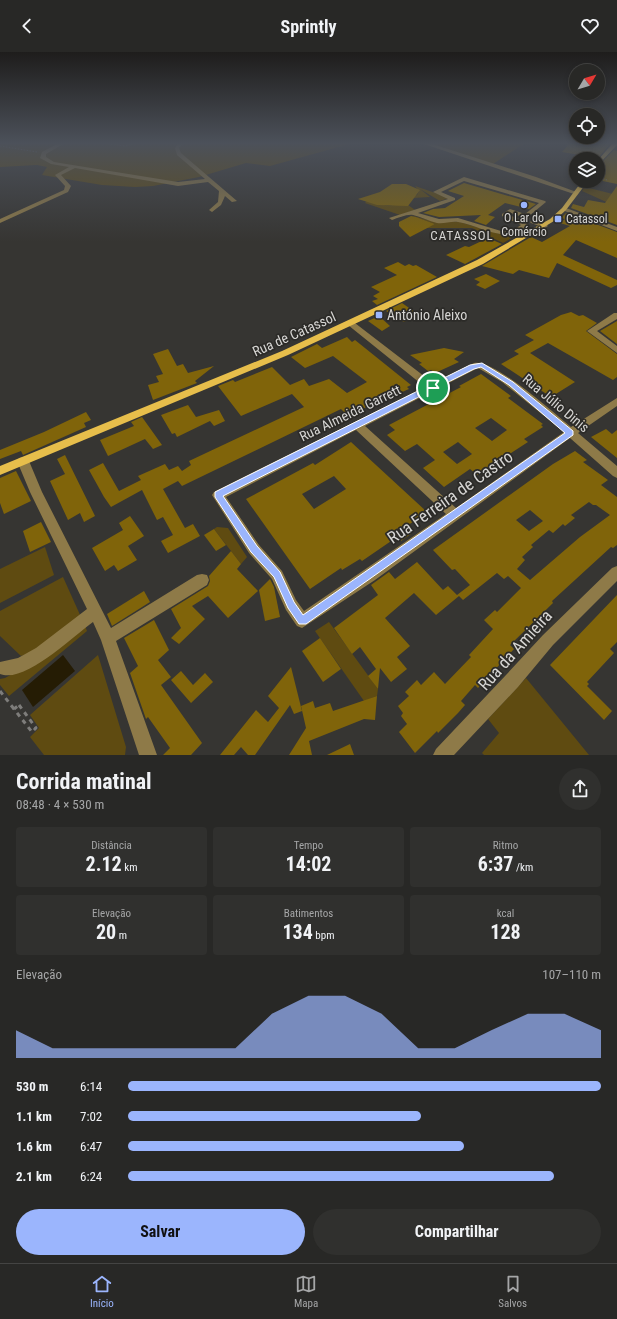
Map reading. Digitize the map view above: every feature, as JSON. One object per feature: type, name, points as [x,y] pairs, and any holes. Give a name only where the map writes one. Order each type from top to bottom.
[{"type":"main road","name":"Rua de Catassol","points":[[0,471],[268,360],[351,323],[484,260],[545,226],[564,209],[580,188]]},
{"type":"street","points":[[0,221],[66,191],[68,186],[59,176]]},
{"type":"street","points":[[131,176],[178,184],[208,180]]},
{"type":"street","points":[[204,176],[234,201]]},
{"type":"street","points":[[527,176],[576,193]]},
{"type":"street","points":[[392,218],[453,199],[436,192],[464,179],[543,202],[518,232],[510,234],[499,233],[457,220],[438,221],[412,213]]},
{"type":"street","points":[[495,195],[499,189]]},
{"type":"street","points":[[212,210],[224,196],[222,191]]},
{"type":"street","points":[[564,209],[617,229]]},
{"type":"street","points":[[527,220],[545,226]]},
{"type":"street","points":[[617,315],[591,331],[617,350]]},
{"type":"street","points":[[351,323],[433,388]]},
{"type":"street","name":"Rua Júlio Dinis","points":[[472,367],[482,365],[487,367],[511,383],[617,473]]},
{"type":"street","name":"Rua Almeida Garrett","points":[[302,621],[291,605],[277,575],[254,549],[218,495],[433,388],[472,367]]},
{"type":"street","name":"Rua Ferreira de Castro","points":[[302,621],[617,400]]},
{"type":"street","points":[[357,425],[454,514]]},
{"type":"street","points":[[22,461],[108,638],[148,755]]},
{"type":"street","name":"Rua da Amieira","points":[[442,755],[512,681],[548,640],[617,572]]},
{"type":"street","points":[[108,638],[202,580]]},
{"type":"street","points":[[5,668],[16,667],[37,656],[82,620],[95,612]]},
{"type":"path","points":[[0,691],[14,709],[21,722],[32,732],[36,728],[19,705],[14,709]]},
{"type":"shaded area","points":[[47,176],[203,176],[153,186],[135,187],[102,185]]},
{"type":"shaded area","points":[[415,186],[449,198],[440,201],[420,189],[430,197],[394,199],[417,195],[419,191]]},
{"type":"shaded area","points":[[584,188],[589,188],[617,195],[613,205],[582,191]]},
{"type":"shaded area","points":[[401,200],[415,210],[400,215],[365,203],[367,201],[392,205],[400,204]]},
{"type":"shaded area","points":[[410,215],[428,220],[460,222],[503,235],[520,233],[503,243],[472,228],[425,228],[435,224]]},
{"type":"shaded area","points":[[217,527],[228,528],[247,557],[241,564],[214,529]]},
{"type":"shaded area","points":[[45,547],[54,575],[0,603],[0,569]]},
{"type":"shaded area","points":[[63,577],[81,617],[35,651],[21,656],[0,636],[0,611]]},
{"type":"shaded area","points":[[329,622],[378,689],[377,696],[364,701],[315,631]]},
{"type":"shaded area","points":[[84,623],[87,631],[9,696],[0,685],[0,679],[5,678],[39,659]]},
{"type":"shaded area","points":[[63,655],[75,671],[33,707],[22,690]]},
{"type":"shaded area","points":[[98,655],[126,747],[125,755],[44,755],[30,737],[39,728],[30,715]]},
{"type":"shaded area","points":[[526,678],[589,755],[484,755],[482,753],[499,733],[488,719]]},
{"type":"building","points":[[605,176],[617,176],[617,184],[605,181]]},
{"type":"building","name":"O Lar do Comércio","points":[[464,183],[536,204],[529,209],[505,203],[488,215],[495,217],[486,225],[474,221],[481,215],[439,217],[423,213],[433,209],[445,208],[464,196],[448,191]]},
{"type":"building","points":[[392,184],[406,184],[420,190],[408,206],[377,205],[358,199],[380,192]]},
{"type":"building","points":[[617,186],[617,225],[571,208],[573,204],[584,207],[588,200],[605,203]]},
{"type":"building","points":[[566,213],[617,232],[617,258],[576,240],[563,255],[617,280],[617,285],[611,288],[557,263],[549,278],[519,270],[513,274],[482,266],[531,237],[542,242],[570,226],[560,223],[565,219],[561,218]]},
{"type":"building","points":[[411,216],[435,224],[410,237],[399,226],[399,222]]},
{"type":"building","points":[[488,238],[502,244],[465,264],[446,255],[465,246],[469,247]]},
{"type":"building","points":[[398,262],[405,266],[409,264],[413,266],[416,265],[437,277],[377,305],[372,301],[378,299],[373,296],[380,292],[371,287],[397,275],[384,268]]},
{"type":"building","points":[[486,274],[500,281],[485,289],[476,285],[480,282],[474,279]]},
{"type":"building","points":[[402,303],[415,312],[415,317],[404,322],[386,311]]},
{"type":"building","points":[[571,312],[579,316],[583,315],[597,323],[586,331],[617,354],[617,377],[613,380],[548,343],[530,353],[575,382],[551,397],[501,364],[519,354],[514,351],[534,340],[525,335],[561,315]]},
{"type":"building","points":[[379,316],[390,326],[382,331],[368,321]]},
{"type":"building","points":[[617,321],[617,344],[600,331]]},
{"type":"building","points":[[347,337],[352,342],[355,340],[411,385],[407,387],[409,389],[393,396],[391,395],[348,416],[341,409],[182,486],[178,481],[163,489],[185,528],[193,524],[200,536],[168,553],[161,541],[173,535],[163,517],[157,520],[142,490],[111,507],[104,497],[89,470],[103,463],[119,491],[141,480],[138,476],[165,464],[169,470],[178,466],[182,471],[191,465],[189,461],[304,407],[292,394],[241,416],[218,386],[233,380],[235,382],[272,367],[290,385],[304,379],[309,386],[329,379],[347,393],[367,382],[333,356],[305,368],[291,357],[317,344],[322,348]]},
{"type":"building","points":[[444,348],[464,352],[454,359],[459,362],[435,373],[431,370],[428,371],[419,364],[422,363],[410,355]]},
{"type":"building","points":[[168,349],[177,366],[183,364],[188,373],[214,366],[195,381],[197,383],[153,400],[148,385],[159,382],[156,376],[163,374],[153,354]]},
{"type":"building","points":[[481,374],[511,396],[508,398],[543,424],[541,425],[543,427],[524,439],[528,442],[477,475],[470,469],[444,487],[423,468],[435,460],[417,444],[405,451],[387,435],[395,430],[389,425],[461,387],[459,386]],"holes":[[[491,418],[507,430],[492,441],[475,428]],[[458,442],[472,454],[457,464],[443,452]]]},
{"type":"building","points":[[188,405],[196,417],[219,410],[225,421],[214,426],[210,421],[177,437],[175,433],[172,434],[161,415]]},
{"type":"building","points":[[86,412],[91,420],[84,423],[86,427],[23,455],[21,451],[0,459],[0,450],[44,432]]},
{"type":"building","points":[[142,417],[162,445],[153,449],[145,439],[108,456],[100,440],[134,426],[131,422]]},
{"type":"building","points":[[606,429],[612,434],[617,430],[617,458],[591,437]]},
{"type":"building","points":[[351,442],[427,512],[404,528],[411,534],[401,541],[397,537],[362,561],[360,559],[342,570],[341,568],[310,589],[246,499],[313,463],[315,465]],"holes":[[[334,476],[346,489],[314,509],[302,494]]]},
{"type":"building","points":[[575,451],[587,460],[583,462],[608,480],[601,485],[617,497],[617,545],[613,548],[611,547],[552,601],[553,603],[510,645],[514,649],[478,688],[475,685],[461,701],[465,705],[458,713],[415,753],[399,732],[407,724],[401,716],[403,713],[398,706],[409,696],[405,692],[417,680],[421,685],[434,672],[445,684],[471,657],[469,655],[493,629],[484,620],[495,610],[497,612],[521,588],[508,576],[504,579],[497,573],[463,600],[459,596],[436,615],[414,593],[385,618],[410,646],[397,657],[407,669],[391,682],[380,668],[378,689],[368,676],[376,669],[360,647],[352,654],[334,628],[378,595],[371,585],[389,572],[395,579],[417,562],[443,590],[448,586],[457,595],[470,585],[455,569],[452,570],[433,550],[553,464]],"holes":[[[589,502],[610,515],[580,537],[530,580],[517,569],[525,560],[522,557],[533,547],[531,545],[549,530],[553,533],[563,524],[565,526],[575,518],[571,515]],[[530,510],[543,521],[529,531],[516,520]]]},
{"type":"building","points":[[65,455],[95,516],[84,522],[80,513],[68,520],[50,481],[65,474],[57,459]]},
{"type":"building","points":[[16,471],[31,501],[4,514],[0,503],[0,478]]},
{"type":"building","points":[[130,516],[144,536],[128,546],[137,560],[118,571],[114,565],[105,571],[92,548],[123,530],[119,523]]},
{"type":"building","points":[[41,522],[51,542],[30,552],[23,531]]},
{"type":"building","points":[[214,529],[226,545],[216,551],[204,535]]},
{"type":"building","points":[[231,551],[241,564],[237,569],[258,591],[228,618],[208,596],[192,606],[205,619],[179,644],[171,638],[181,628],[171,609],[208,586],[210,581],[209,576]]},
{"type":"building","points":[[270,579],[274,587],[280,617],[265,621],[259,590]]},
{"type":"building","points":[[144,591],[150,602],[112,626],[107,614]]},
{"type":"building","points":[[617,595],[617,642],[610,649],[614,653],[587,682],[589,684],[587,686],[612,711],[604,720],[550,665]]},
{"type":"building","points":[[154,620],[169,650],[158,660],[171,677],[161,685],[202,743],[191,755],[163,755],[170,748],[148,717],[146,719],[130,673],[138,666],[124,638]]},
{"type":"building","points":[[320,638],[341,669],[323,682],[302,651]]},
{"type":"building","points":[[291,667],[302,711],[294,714],[290,705],[255,755],[248,755],[241,747],[234,755],[220,755],[256,710],[268,722],[279,708],[268,696]]},
{"type":"building","points":[[181,671],[193,685],[205,673],[213,682],[191,703],[171,680]]},
{"type":"building","points":[[377,696],[375,720],[364,719],[309,741],[312,755],[289,755],[306,728],[301,706],[313,701],[315,708],[330,703],[333,711]]},
{"type":"building","points":[[350,744],[354,755],[327,755]]},
{"type":"place","name":"O Lar do Comércio","points":[[524,205]]},
{"type":"place","name":"Catassol","points":[[558,219]]},
{"type":"place","name":"António Aleixo","points":[[379,315]]},
{"type":"district","name":"CATASSOL","points":[[462,235]]},
{"type":"route","points":[[476,365],[482,365],[511,383],[570,433],[302,621],[291,605],[277,575],[254,549],[218,495],[433,388],[476,365]]}]
